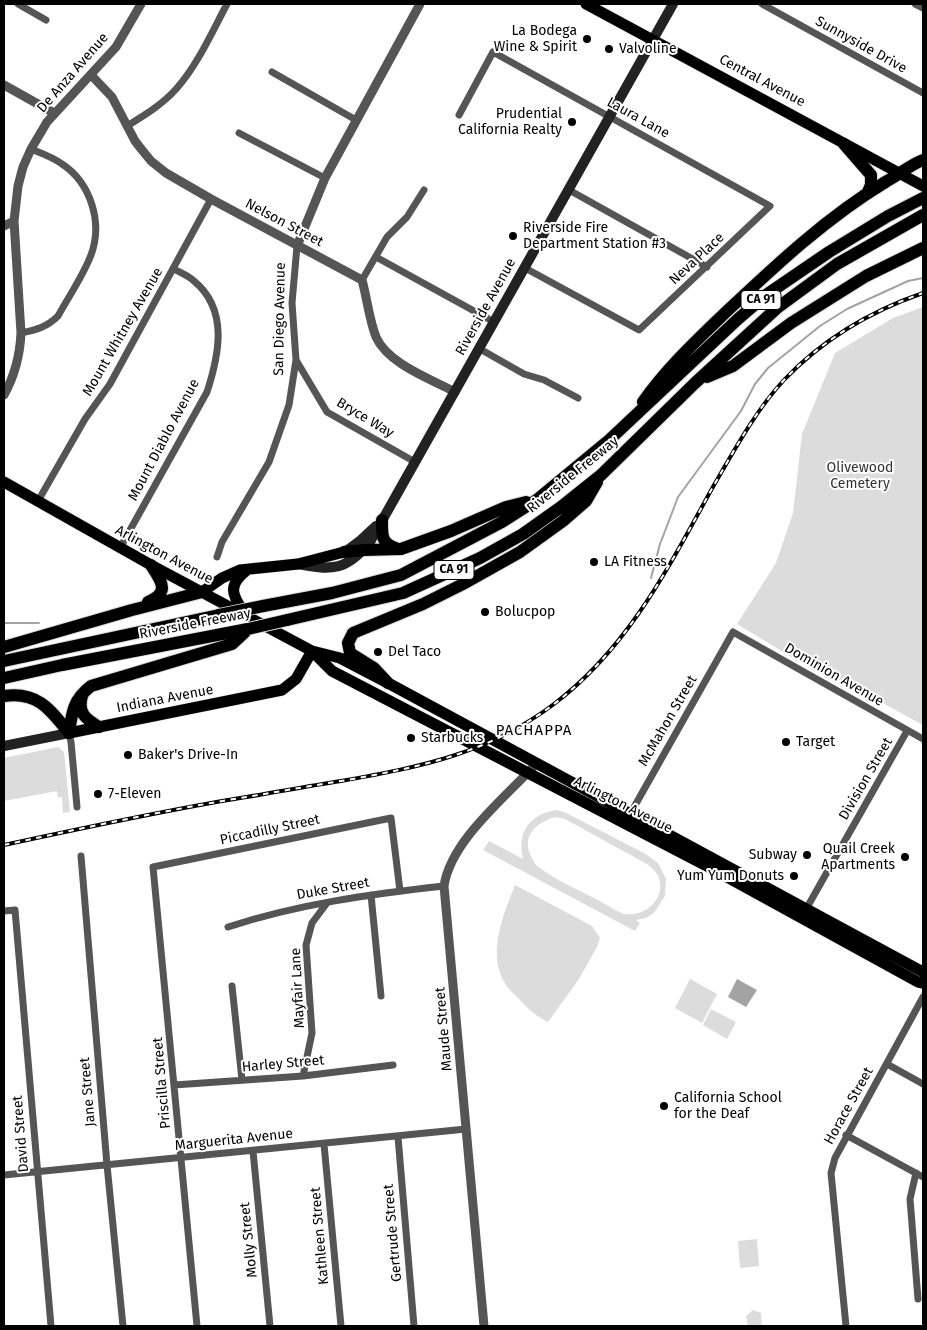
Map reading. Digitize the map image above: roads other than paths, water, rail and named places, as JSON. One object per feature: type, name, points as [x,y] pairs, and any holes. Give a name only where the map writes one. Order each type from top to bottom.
[{"type":"highway","points":[[844,144],[871,175],[871,185],[866,194]]},
{"type":"highway","points":[[628,423],[658,380],[749,290],[806,239],[866,194],[900,174],[912,164],[923,160]]},
{"type":"highway","name":"Riverside Freeway","points":[[4,661],[332,593],[401,575],[485,532],[538,499],[628,423],[766,296],[829,252],[918,201]]},
{"type":"highway","name":"Riverside Freeway","points":[[4,678],[81,661],[248,629],[403,593],[480,558],[523,534],[601,475],[695,383],[776,308],[836,264],[918,218]]},
{"type":"highway","points":[[695,383],[732,366],[791,323],[866,276],[923,248]]},
{"type":"highway","points":[[388,683],[374,668],[350,653],[348,643],[353,633],[423,604],[520,552],[563,521],[586,501],[601,475]]},
{"type":"highway","points":[[344,552],[401,550],[469,524],[506,507],[538,499]]},
{"type":"highway","points":[[382,520],[384,540],[389,546],[401,550]]},
{"type":"highway","points":[[132,610],[158,598],[160,594],[162,583],[151,565]]},
{"type":"highway","points":[[4,647],[202,592]]},
{"type":"highway","points":[[69,733],[72,712],[76,703],[83,692],[91,686],[232,644],[248,629]]},
{"type":"highway","points":[[83,692],[80,705],[82,713],[99,727]]},
{"type":"highway","points":[[4,696],[21,696],[36,699],[55,715],[69,733]]},
{"type":"main road","name":"Central Avenue","points":[[586,4],[923,186]]},
{"type":"main road","name":"Riverside Avenue","points":[[298,564],[312,567],[340,566],[350,562],[364,550],[377,532],[382,520],[673,4]]},
{"type":"main road","name":"Arlington Avenue","points":[[4,482],[120,548],[312,651],[340,658],[388,683],[537,763],[627,818],[804,913],[923,972]]},
{"type":"main road","name":"Riverside Avenue","points":[[202,592],[229,574],[248,569],[298,564],[344,552],[361,540],[382,520]]},
{"type":"main road","points":[[247,616],[236,601],[233,592],[234,583],[248,569]]},
{"type":"main road","name":"Arlington Avenue","points":[[312,651],[332,671],[528,774],[627,818]]},
{"type":"main road","name":"Indiana Avenue","points":[[4,746],[282,690],[296,679],[312,651]]},
{"type":"main road","name":"Arlington Avenue","points":[[804,913],[918,982],[923,983]]},
{"type":"street","points":[[18,4],[46,20]]},
{"type":"street","name":"De Anza Avenue","points":[[4,395],[16,367],[20,347],[21,333],[14,221],[18,186],[23,167],[31,149],[54,113],[92,76],[116,48],[141,4]]},
{"type":"street","points":[[127,126],[154,109],[177,88],[195,62],[227,4]]},
{"type":"street","name":"San Diego Avenue","points":[[217,557],[222,542],[269,462],[289,405],[296,360],[292,303],[296,246],[325,178],[420,4]]},
{"type":"street","name":"Sunnyside Drive","points":[[761,4],[923,93]]},
{"type":"street","points":[[915,4],[923,8]]},
{"type":"street","name":"Laura Lane","points":[[459,116],[493,52],[770,206]]},
{"type":"street","points":[[272,72],[356,120]]},
{"type":"street","name":"Nelson Street","points":[[92,76],[112,98],[135,141],[152,161],[166,173],[211,200],[362,280]]},
{"type":"street","points":[[4,85],[54,113]]},
{"type":"street","points":[[239,133],[325,178]]},
{"type":"street","points":[[21,333],[40,329],[50,324],[58,316],[92,254],[96,220],[93,205],[86,190],[75,175],[62,164],[31,149]]},
{"type":"street","points":[[424,190],[407,217],[387,237],[362,280],[377,337],[385,351],[397,361],[455,392]]},
{"type":"street","points":[[569,190],[707,267]]},
{"type":"street","name":"Mount Whitney Avenue","points":[[38,501],[84,419],[110,384],[211,200]]},
{"type":"street","name":"Neva Place","points":[[525,268],[639,330],[770,206]]},
{"type":"street","points":[[4,226],[14,221]]},
{"type":"street","points":[[376,256],[494,322]]},
{"type":"street","name":"Mount Diablo Avenue","points":[[120,548],[207,392],[215,368],[219,345],[217,321],[212,303],[204,290],[193,280],[174,269]]},
{"type":"street","points":[[480,349],[524,374],[544,380],[578,398]]},
{"type":"street","name":"Bryce Way","points":[[296,360],[327,412],[415,462]]},
{"type":"street","name":"Dominion Avenue","points":[[733,632],[923,739]]},
{"type":"street","name":"McMahon Street","points":[[627,818],[733,632]]},
{"type":"street","name":"Division Street","points":[[804,913],[907,731]]},
{"type":"street","points":[[69,733],[72,743],[77,807]]},
{"type":"street","name":"Maude Street","points":[[484,1326],[444,886],[450,863],[468,836],[537,763]]},
{"type":"street","name":"Piccadilly Street","points":[[154,867],[391,818],[400,891]]},
{"type":"street","name":"Jane Street","points":[[81,856],[107,1165],[123,1326]]},
{"type":"street","name":"Priscilla Street","points":[[154,867],[197,1326]]},
{"type":"street","name":"Duke Street","points":[[228,927],[264,915],[327,903],[371,895],[444,886]]},
{"type":"street","points":[[371,895],[381,996]]},
{"type":"street","name":"Mayfair Lane","points":[[303,1076],[312,1033],[306,945],[312,923],[327,903]]},
{"type":"street","name":"David Street","points":[[4,911],[15,910],[51,1326]]},
{"type":"street","points":[[232,986],[242,1080]]},
{"type":"street","name":"Horace Street","points":[[846,1326],[831,1173],[835,1158],[846,1136],[923,997]]},
{"type":"street","points":[[887,1064],[923,1084]]},
{"type":"street","name":"Harley Street","points":[[174,1085],[303,1076],[393,1065]]},
{"type":"street","name":"Marguerita Avenue","points":[[4,1175],[466,1129]]},
{"type":"street","points":[[846,1136],[920,1175],[910,1199],[918,1299]]},
{"type":"street","name":"Gertrude Street","points":[[398,1137],[414,1326]]},
{"type":"street","name":"Kathleen Street","points":[[324,1144],[341,1326]]},
{"type":"street","name":"Molly Street","points":[[253,1151],[270,1326]]},
{"type":"waterway","points":[[651,578],[660,544],[678,497],[741,411],[755,384],[768,368],[820,326],[847,309],[908,281],[923,278]]},
{"type":"waterway","points":[[4,623],[39,623]]},
{"type":"railway","points":[[4,845],[172,810],[370,776],[426,764],[478,747],[529,721],[554,704],[581,681],[605,657],[626,631],[664,575],[746,430],[784,380],[814,352],[848,328],[904,300],[923,293]]},
{"type":"place","name":"La Bodega Wine & Spirit","points":[[587,39]]},
{"type":"place","name":"Valvoline","points":[[609,49]]},
{"type":"place","name":"Prudential California Realty","points":[[572,122]]},
{"type":"place","name":"Riverside Fire Department Station #3","points":[[513,236]]},
{"type":"place","name":"LA Fitness","points":[[594,562]]},
{"type":"place","name":"Bolucpop","points":[[485,612]]},
{"type":"place","name":"Del Taco","points":[[378,652]]},
{"type":"place","name":"Starbucks","points":[[411,738]]},
{"type":"place","name":"Target","points":[[786,742]]},
{"type":"place","name":"Baker's Drive-In","points":[[128,755]]},
{"type":"place","name":"7-Eleven","points":[[98,794]]},
{"type":"place","name":"Subway","points":[[807,855]]},
{"type":"place","name":"Quail Creek Apartments","points":[[905,857]]},
{"type":"place","name":"Yum Yum Donuts","points":[[794,876]]},
{"type":"place","name":"California School for the Deaf","points":[[664,1106]]},
{"type":"district","name":"PACHAPPA","points":[[534,731]]},
{"type":"park label","name":"Olivewood Cemetery","points":[[860,476]]}]
